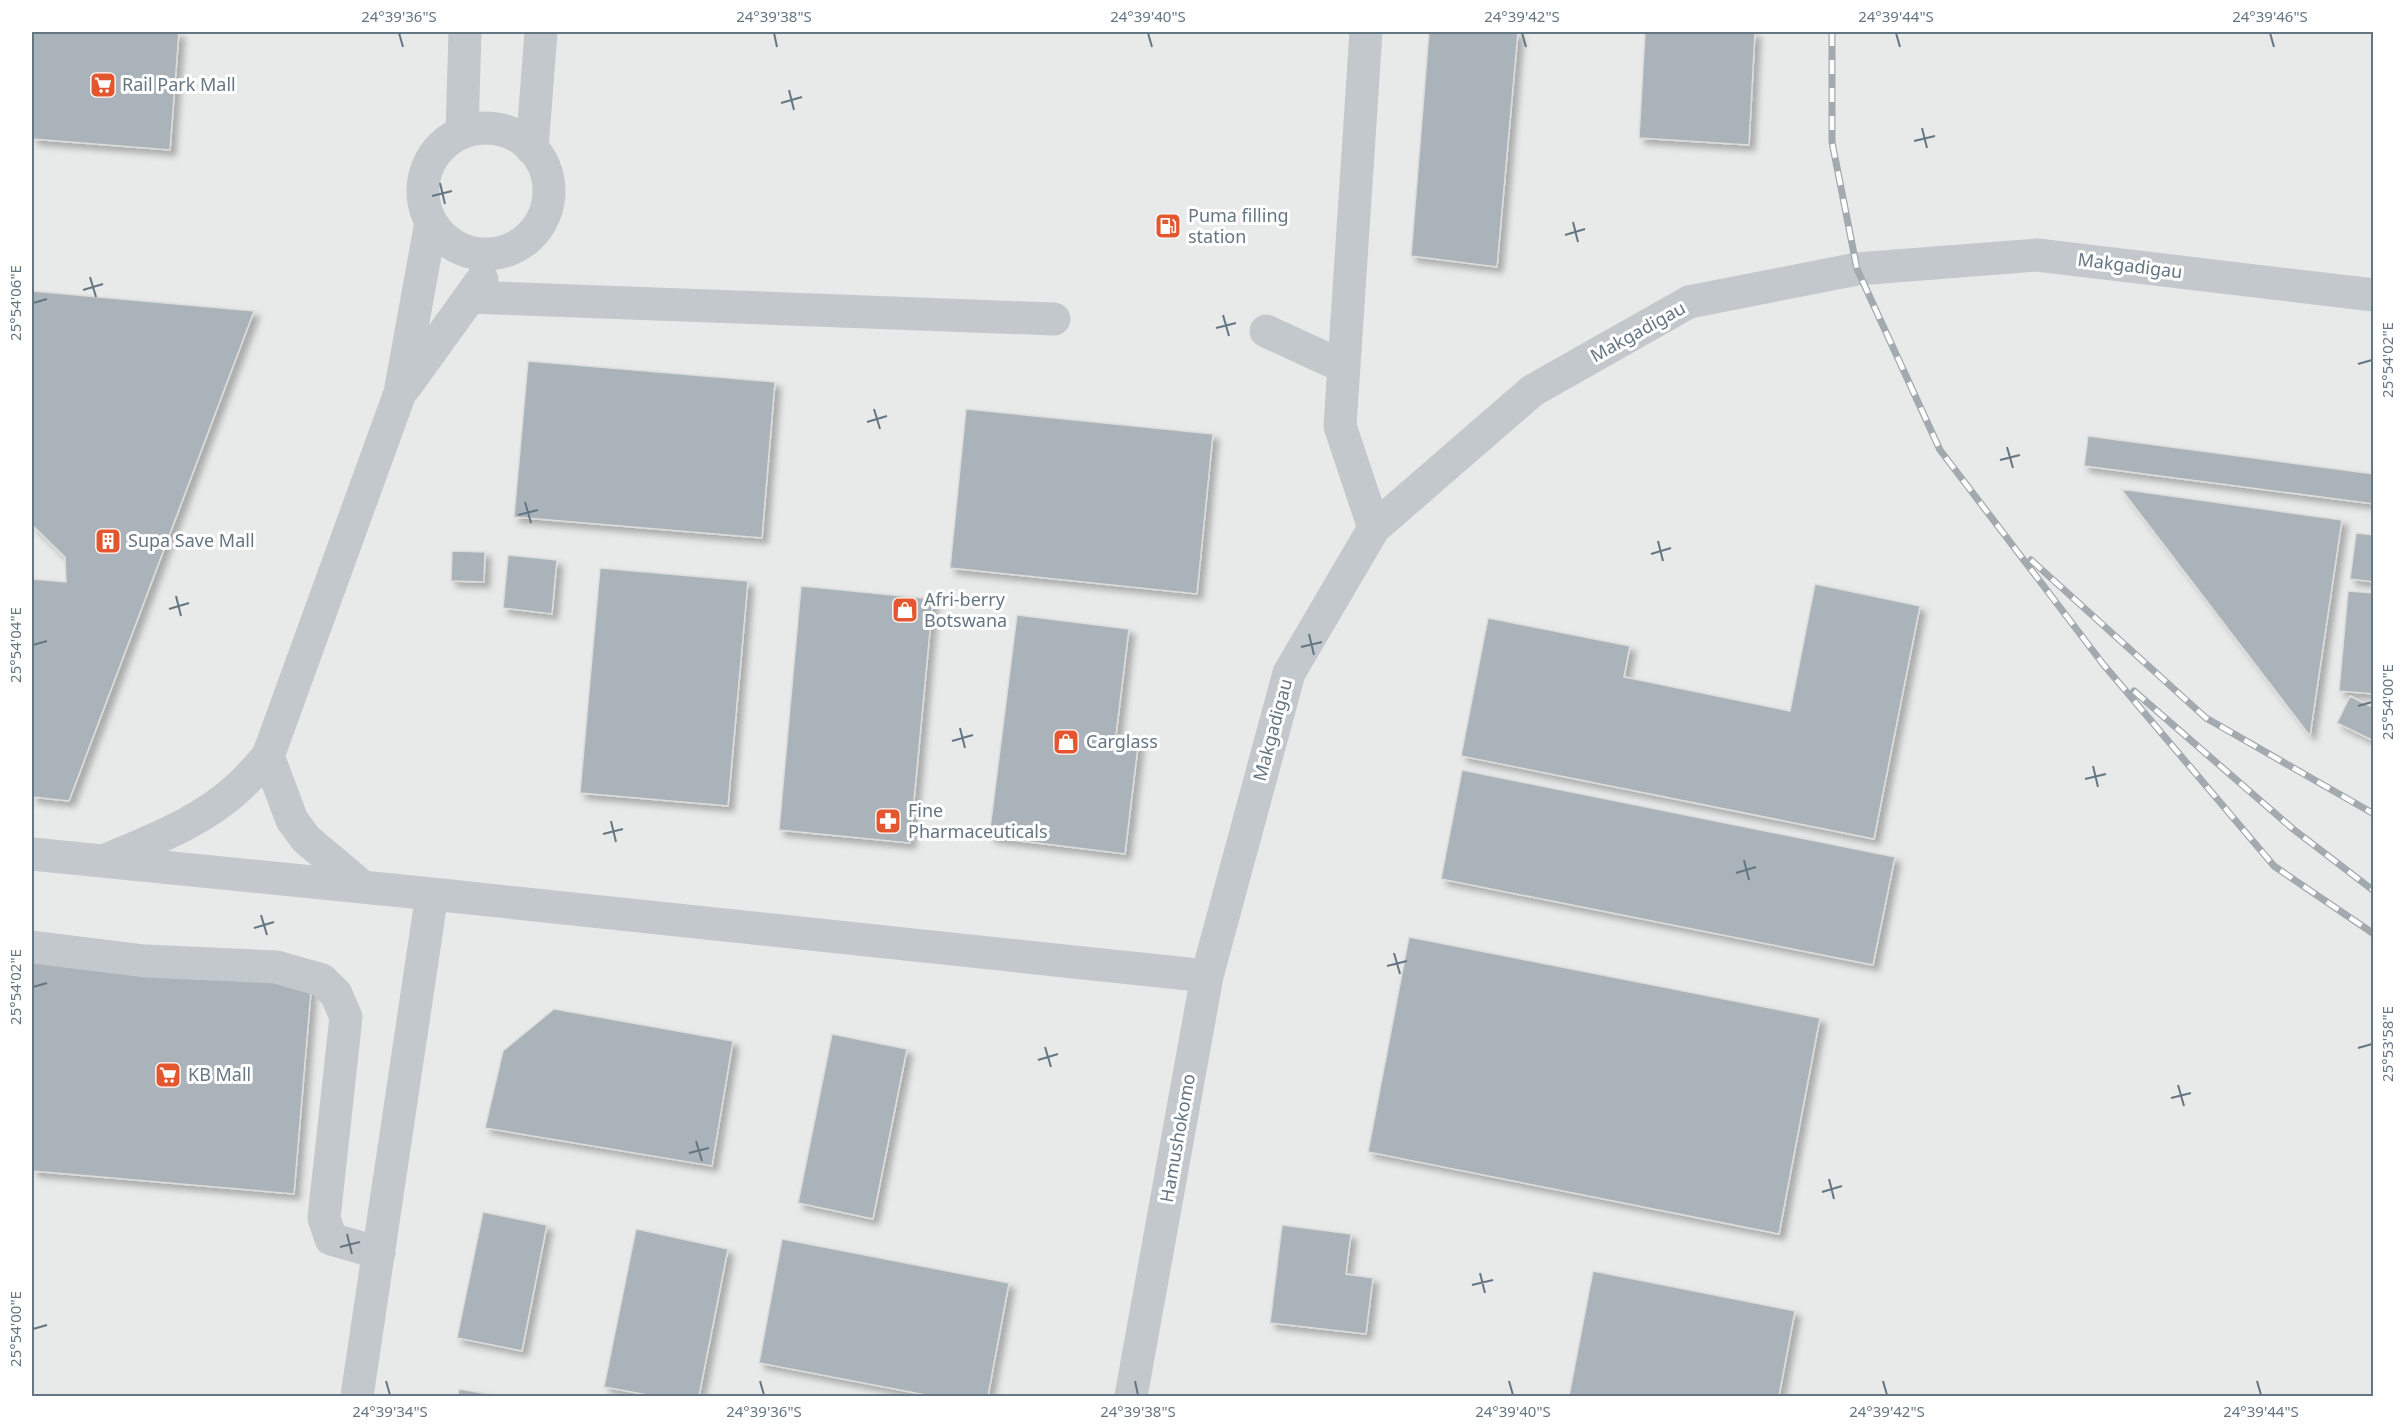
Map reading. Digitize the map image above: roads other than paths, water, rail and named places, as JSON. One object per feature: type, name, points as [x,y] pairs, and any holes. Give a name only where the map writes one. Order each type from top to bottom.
[{"type":"street","points":[[462,133],[465,32]]},
{"type":"street","points":[[532,149],[541,32]]},
{"type":"street","points":[[1366,32],[1340,426],[1374,528]]},
{"type":"street","points":[[483,128],[503,130],[522,139],[532,149],[546,171],[549,191],[546,211],[537,229],[522,243],[504,252],[483,254],[463,250],[444,239],[431,222],[424,202],[424,181],[431,161],[444,144],[462,133],[483,128]]},
{"type":"street","points":[[102,862],[159,837],[207,812],[238,788],[268,756],[400,393],[431,222]]},
{"type":"street","points":[[400,393],[504,252]]},
{"type":"street","name":"Makgadigau","points":[[1232,880],[1289,672],[1374,528],[1532,390],[1689,302],[1857,268],[2037,255],[2373,295]]},
{"type":"street","points":[[470,297],[1054,319]]},
{"type":"street","points":[[1266,331],[1344,367]]},
{"type":"street","points":[[268,756],[292,820],[306,838],[363,887]]},
{"type":"street","points":[[32,854],[1207,976]]},
{"type":"street","name":"Hamushokomo","points":[[1131,1396],[1207,976],[1232,880]]},
{"type":"street","points":[[357,1396],[432,894]]},
{"type":"street","points":[[32,947],[145,961],[276,967],[322,980],[336,994],[346,1017],[324,1218],[331,1239],[378,1252]]},
{"type":"railway","points":[[1832,32],[1832,142],[1857,269],[1940,450],[2103,664],[2274,866],[2374,934]]},
{"type":"railway","points":[[2031,560],[2206,718],[2374,814]]},
{"type":"railway","points":[[2134,691],[2293,829],[2374,891]]},
{"type":"place","name":"Rail Park Mall","points":[[103,85]]},
{"type":"place","name":"Puma filling station","points":[[1168,226]]},
{"type":"place","name":"Supa Save Mall","points":[[108,541]]},
{"type":"place","name":"Afri-berry Botswana","points":[[905,610]]},
{"type":"place","name":"Carglass","points":[[1066,742]]},
{"type":"place","name":"Fine Pharmaceuticals","points":[[888,821]]},
{"type":"place","name":"KB Mall","points":[[168,1075]]}]
